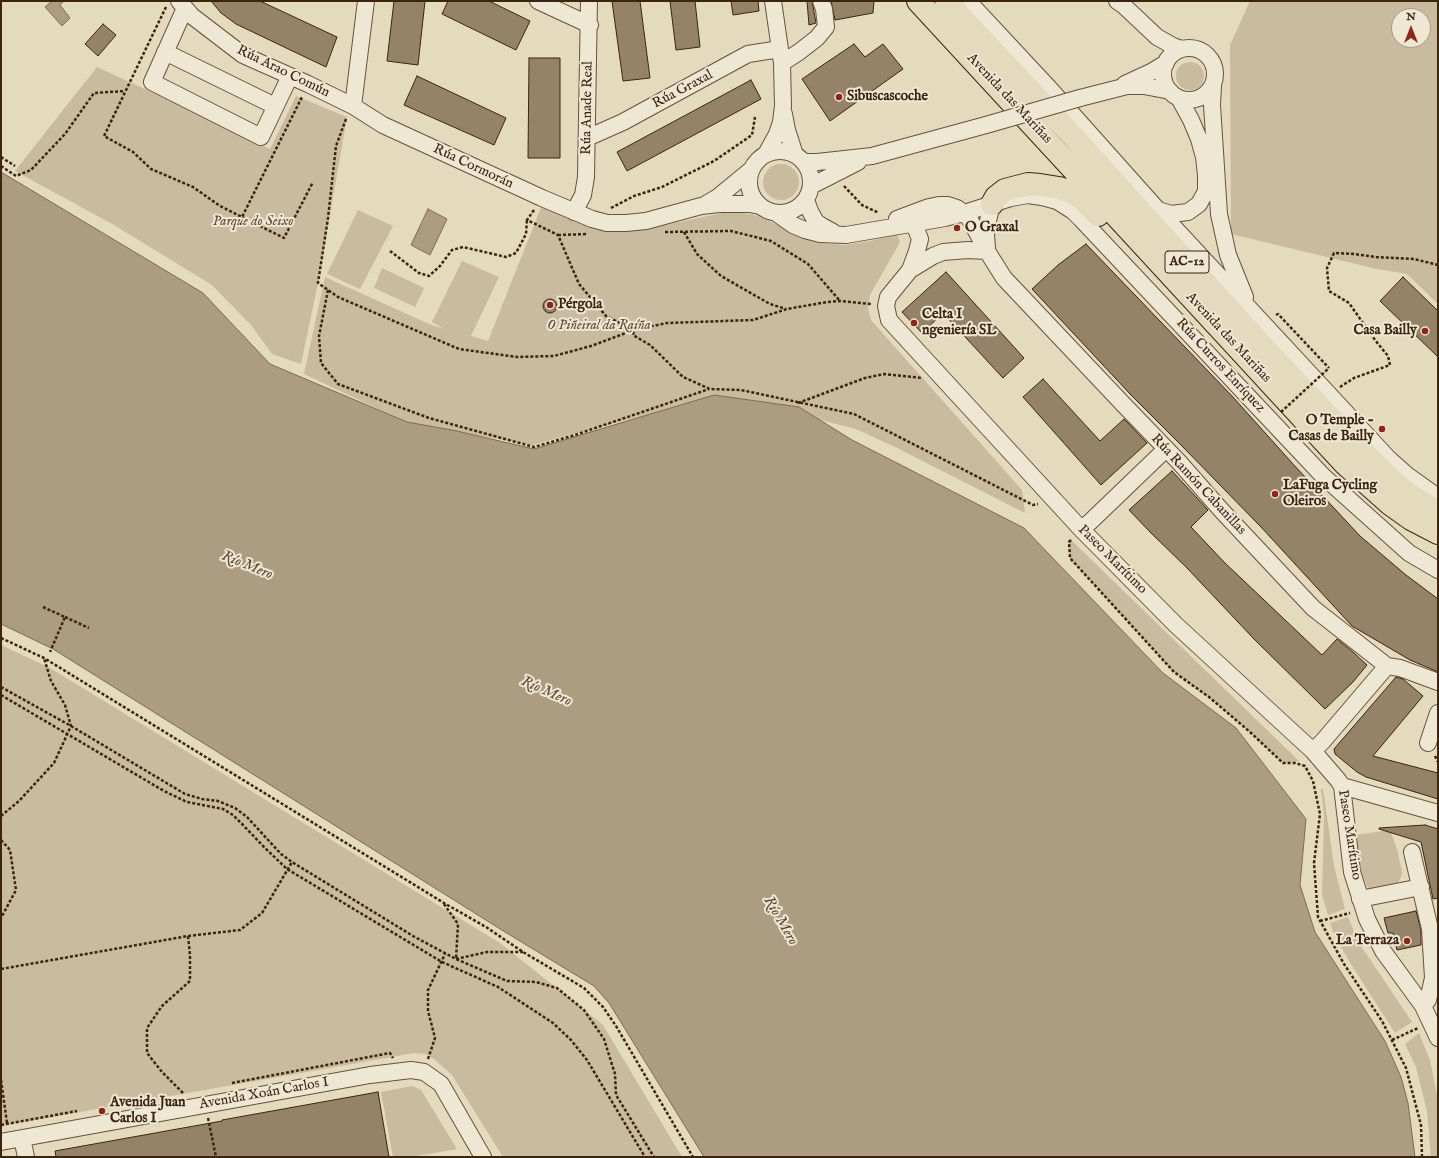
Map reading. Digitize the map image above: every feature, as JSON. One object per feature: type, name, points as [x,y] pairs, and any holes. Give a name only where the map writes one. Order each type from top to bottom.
[{"type":"highway","name":"Avenida das Mariñas","points":[[918,1],[1345,464],[1371,489],[1390,504],[1411,519],[1438,533]]},
{"type":"highway","name":"Avenida das Mariñas","points":[[946,1],[1069,132],[1267,351],[1366,455],[1406,491],[1429,508],[1438,512]]},
{"type":"highway","points":[[992,204],[996,197],[1004,190],[1028,184],[1059,188],[1074,194],[1092,209],[1211,331],[1237,348]]},
{"type":"street","points":[[353,106],[366,1]]},
{"type":"street","points":[[538,1],[590,25]]},
{"type":"street","name":"Rúa Anade Real","points":[[574,212],[583,195],[584,187],[587,138],[590,25],[589,1]]},
{"type":"street","points":[[773,1],[781,56],[783,106],[787,130],[800,158],[810,173],[808,193],[810,211],[816,222],[836,234]]},
{"type":"street","points":[[781,56],[799,52],[817,38],[826,27],[824,9],[821,1]]},
{"type":"street","points":[[968,1],[1049,88],[1158,210],[1389,459],[1407,475],[1438,497]]},
{"type":"street","points":[[1117,1],[1166,42],[1182,49],[1197,49],[1204,52],[1209,57],[1215,71],[1212,106],[1219,214],[1223,235],[1228,255],[1243,294],[1266,326]]},
{"type":"street","points":[[177,4],[165,52],[152,82],[261,136],[290,76]]},
{"type":"street","name":"Rúa Arao Común","points":[[177,4],[243,55],[353,106]]},
{"type":"street","points":[[1147,27],[1164,66],[1163,77],[1166,85],[1191,120],[1199,139],[1204,157],[1206,175],[1206,191],[1199,204],[1188,212],[1171,214],[1158,210]]},
{"type":"street","points":[[1113,89],[1164,66],[1176,52],[1182,49]]},
{"type":"street","points":[[165,52],[275,106]]},
{"type":"street","name":"Rúa Graxal","points":[[587,138],[622,122],[748,54],[781,56]]},
{"type":"street","points":[[964,213],[958,208],[948,205],[938,205],[929,207],[868,231],[846,235],[820,234],[793,225],[776,213],[760,206],[753,196],[749,185],[749,177],[752,169],[760,158],[766,154],[781,151],[800,158],[823,162],[872,156],[1127,86],[1144,86],[1186,100],[1195,100],[1202,97],[1213,86]]},
{"type":"street","name":"Rúa Cormorán","points":[[353,106],[383,125],[574,212],[591,227],[607,223],[646,221],[701,206],[730,203],[760,206]]},
{"type":"street","points":[[766,154],[777,134],[781,122],[783,106]]},
{"type":"street","points":[[776,213],[784,213],[793,210],[808,193],[838,171],[872,156]]},
{"type":"street","name":"Rúa Cormorán","points":[[701,206],[718,197],[752,169]]},
{"type":"street","name":"Rúa Curros Enríquez","points":[[868,231],[964,213],[1011,198],[1028,195],[1058,201],[1073,211],[1323,476],[1409,553],[1438,570]]},
{"type":"street","points":[[910,270],[933,256],[943,252],[968,250],[987,251],[986,234],[992,204]]},
{"type":"street","name":"Rúa Ramón Cabanillas","points":[[964,213],[970,218],[987,251],[1004,278],[1179,462],[1222,511],[1313,608],[1387,666],[1400,668],[1438,682]]},
{"type":"street","name":"Paseo Marítimo","points":[[911,224],[916,229],[920,239],[918,251],[910,270],[888,297],[886,306],[889,320],[1081,529],[1176,625],[1313,751],[1338,780],[1342,786],[1352,872],[1367,919],[1383,951],[1423,1006],[1438,1038]]},
{"type":"street","points":[[1081,529],[1166,449]]},
{"type":"street","points":[[1313,751],[1387,666]]},
{"type":"street","points":[[1428,743],[1438,713]]},
{"type":"street","points":[[1342,786],[1438,813]]},
{"type":"street","points":[[1412,852],[1430,929],[1433,978],[1428,1000],[1423,1006]]},
{"type":"street","name":"Paseo Marítimo","points":[[1362,904],[1421,887]]},
{"type":"street","name":"Avenida Xoán Carlos I","points":[[4,1136],[22,1138],[370,1075],[411,1070],[424,1072],[441,1084],[484,1157]]},
{"type":"street","points":[[22,1138],[26,1157]]},
{"type":"path","points":[[177,4],[126,91],[104,136],[133,152],[151,168],[193,187],[220,206],[284,238],[313,182]]},
{"type":"path","points":[[242,216],[308,84]]},
{"type":"path","points":[[1,166],[16,176],[32,170],[66,134],[94,93],[126,91]]},
{"type":"path","points":[[353,106],[347,117],[336,146],[328,218],[318,283],[338,296],[459,349],[516,357],[554,356],[591,346],[634,330],[667,324],[753,320],[787,309],[827,302],[840,301],[875,304]]},
{"type":"path","points":[[528,220],[558,235],[591,227],[616,205],[634,196],[662,187],[714,161],[752,135],[755,117]]},
{"type":"path","points":[[1,157],[15,166]]},
{"type":"path","points":[[841,183],[862,205],[881,215]]},
{"type":"path","points":[[390,251],[419,273],[429,276],[440,266],[452,250],[463,247],[506,257],[516,253],[526,234],[528,220],[542,198]]},
{"type":"path","points":[[660,232],[731,231],[771,241],[808,264],[840,301]]},
{"type":"path","points":[[684,232],[696,254],[721,276],[770,304],[787,309]]},
{"type":"path","points":[[558,235],[579,284],[606,316],[634,330]]},
{"type":"path","points":[[1331,395],[1345,382],[1390,365],[1388,356],[1349,303],[1329,291],[1327,268],[1334,253],[1414,259],[1438,265]]},
{"type":"path","points":[[328,290],[320,336],[321,363],[338,384],[428,418],[534,447],[575,435],[710,389],[741,390],[854,414],[1033,505],[1039,504]]},
{"type":"path","points":[[634,330],[633,335],[650,345],[683,377],[710,389]]},
{"type":"path","points":[[1281,412],[1329,368]]},
{"type":"path","points":[[798,403],[865,378],[884,374],[926,378]]},
{"type":"path","points":[[1081,529],[1069,542],[1070,558],[1174,672],[1209,697],[1244,727],[1283,764],[1295,763],[1305,766],[1313,781],[1320,814],[1314,863],[1318,917],[1344,964],[1382,1022],[1406,1068],[1420,1125],[1422,1157]]},
{"type":"path","points":[[43,607],[89,628]]},
{"type":"path","points":[[50,652],[65,617]]},
{"type":"path","points":[[1,638],[44,658],[584,988],[603,1007],[616,1026],[694,1157]]},
{"type":"path","points":[[1,816],[19,801],[54,764],[71,726],[65,705],[51,681],[44,658]]},
{"type":"path","points":[[1,688],[71,726],[186,794],[202,799],[218,801],[235,808],[247,817],[281,854],[292,862],[445,954],[507,982],[536,982],[556,988],[584,1010],[604,1039],[615,1074],[616,1095],[654,1157]]},
{"type":"path","points":[[1,695],[68,733],[164,791],[187,802],[223,809],[233,815],[287,869],[442,962],[498,987],[553,1023],[587,1060],[645,1157]]},
{"type":"path","points":[[1,840],[10,850],[16,890],[1,918]]},
{"type":"path","points":[[1,969],[188,936],[240,930],[262,913],[292,862]]},
{"type":"path","points":[[444,903],[458,924],[456,959]]},
{"type":"path","points":[[1320,921],[1362,904]]},
{"type":"path","points":[[179,1089],[162,1072],[147,1053],[147,1028],[162,1006],[190,981],[188,936]]},
{"type":"path","points":[[456,959],[487,952],[523,952]]},
{"type":"path","points":[[429,1056],[435,1038],[428,1011],[428,990],[445,954]]},
{"type":"path","points":[[1392,1040],[1431,1022]]},
{"type":"path","points":[[229,1084],[390,1053],[394,1060]]},
{"type":"path","points":[[1,1080],[7,1124],[4,1136]]},
{"type":"path","points":[[178,1093],[190,1091]]},
{"type":"path","points":[[205,1105],[216,1157]]},
{"type":"path","points":[[1,1125],[83,1110]]},
{"type":"green space","points":[[1250,1],[1438,1],[1438,304],[1407,274],[1377,269],[1231,234],[1230,45]]},
{"type":"green space","points":[[1190,62],[1200,66],[1204,76],[1200,86],[1190,90],[1180,86],[1176,76],[1180,66]]},
{"type":"green space","name":"Parque do Seixo","points":[[97,67],[210,119],[270,149],[296,96],[347,117],[318,283],[301,364],[272,354],[251,325],[212,285],[114,225],[15,171]]},
{"type":"green space","points":[[785,164],[794,169],[798,175],[798,189],[794,195],[785,200],[777,200],[768,195],[764,189],[763,178],[768,169],[774,165]]},
{"type":"green space","name":"O Piñeiral da Raíña","points":[[1,172],[203,293],[270,364],[393,416],[304,374],[325,277],[429,324],[444,329],[432,322],[462,261],[499,277],[471,336],[488,341],[542,205],[617,229],[656,227],[727,212],[759,216],[800,236],[821,243],[845,245],[870,241],[897,234],[900,242],[870,295],[868,309],[871,320],[1022,490],[1025,513],[895,447],[856,429],[820,420],[852,440],[1024,528],[1163,673],[1236,728],[1306,819],[1300,885],[1315,932],[1385,1041],[1401,1077],[1408,1103],[1415,1157],[464,513]],"holes":[[[641,416],[534,449],[470,434],[532,445]]]},
{"type":"green space","points":[[358,210],[393,226],[360,289],[327,274]]},
{"type":"green space","points":[[382,268],[424,288],[415,307],[374,288]]},
{"type":"green space","points":[[1071,540],[1299,761],[1283,763],[1209,697],[1174,672],[1070,558],[1069,542]]},
{"type":"green space","points":[[1,645],[50,668],[500,943],[603,1025],[682,1157],[503,1157],[452,1075],[434,1059],[425,1054],[414,1053],[1,1126]]},
{"type":"green space","points":[[1321,789],[1323,789],[1334,866],[1345,909],[1328,915],[1322,895],[1324,816]]},
{"type":"green space","points":[[1390,830],[1397,849],[1402,872],[1401,877],[1398,883],[1392,887],[1368,888],[1360,871],[1355,835]]},
{"type":"green space","points":[[1348,917],[1359,943],[1412,1022],[1395,1033],[1335,937],[1330,923]]},
{"type":"green space","points":[[1419,1033],[1430,1060],[1438,1100],[1438,1157],[1431,1157],[1427,1111],[1416,1067],[1405,1044]]},
{"type":"green space","points":[[412,1086],[421,1090],[457,1149],[411,1157],[393,1157],[381,1092]]},
{"type":"water","points":[[52,1],[64,1],[60,5],[70,18],[62,26],[45,7]]},
{"type":"water","name":"Río Mero","points":[[1,172],[203,293],[270,364],[407,422],[457,431],[534,449],[714,395],[799,407],[852,440],[1024,528],[1163,673],[1236,728],[1306,819],[1300,885],[1315,932],[1385,1041],[1401,1077],[1408,1103],[1415,1157],[704,1157],[609,1003],[594,986],[505,932],[53,649],[1,624]]},
{"type":"water","points":[[428,209],[447,219],[430,255],[411,245]]},
{"type":"building","points":[[211,1],[260,1],[337,37],[326,67],[236,24],[221,13]]},
{"type":"building","points":[[394,1],[425,1],[418,65],[387,61]]},
{"type":"building","points":[[448,1],[489,1],[530,21],[516,50],[442,14]]},
{"type":"building","points":[[612,1],[640,1],[650,78],[623,81]]},
{"type":"building","points":[[670,1],[695,1],[700,47],[676,50]]},
{"type":"building","points":[[731,1],[758,1],[759,11],[733,15]]},
{"type":"building","points":[[807,1],[812,1],[816,23],[809,25]]},
{"type":"building","points":[[831,1],[874,1],[873,13],[835,20]]},
{"type":"building","points":[[103,24],[116,35],[98,56],[85,44]]},
{"type":"building","name":"Sibuscascoche","points":[[854,44],[865,57],[883,44],[903,69],[830,121],[802,79]]},
{"type":"building","points":[[529,58],[560,58],[560,158],[528,158]]},
{"type":"building","points":[[417,76],[506,118],[494,145],[404,105]]},
{"type":"building","points":[[751,80],[761,99],[627,171],[617,152]]},
{"type":"building","points":[[1086,244],[1232,396],[1360,536],[1406,575],[1438,599],[1438,672],[1410,660],[1352,626],[1261,527],[1131,395],[1032,289],[1058,265]]},
{"type":"building","points":[[946,272],[1024,358],[1003,378],[943,313],[922,333],[902,312]]},
{"type":"building","name":"Casa Bailly","points":[[1403,277],[1438,311],[1438,357],[1380,301]]},
{"type":"building","name":"Pérgola","points":[[547,299],[553,299],[557,303],[557,309],[553,313],[547,313],[543,309],[543,303]]},
{"type":"building","points":[[1043,379],[1100,441],[1124,419],[1147,443],[1101,485],[1023,397]]},
{"type":"building","points":[[1172,471],[1208,510],[1191,527],[1224,562],[1322,655],[1337,639],[1367,665],[1353,682],[1325,709],[1254,639],[1187,568],[1129,510]]},
{"type":"building","points":[[1396,677],[1403,679],[1423,696],[1373,756],[1438,773],[1438,799],[1366,777],[1357,772],[1335,754],[1334,749]]},
{"type":"building","points":[[1425,825],[1438,829],[1438,898],[1433,899],[1421,842],[1379,829]]},
{"type":"building","points":[[1416,911],[1421,930],[1421,945],[1397,950],[1393,933],[1388,933],[1384,918]]},
{"type":"building","points":[[378,1092],[389,1157],[56,1157],[55,1151]]},
{"type":"place","name":"Sibuscascoche","points":[[839,97]]},
{"type":"place","name":"O Graxal","points":[[957,228]]},
{"type":"place","name":"Pérgola","points":[[550,305]]},
{"type":"place","name":"Celta I ngeniería SL","points":[[914,323]]},
{"type":"place","name":"Casa Bailly","points":[[1425,331]]},
{"type":"place","name":"O Temple - Casas de Bailly","points":[[1382,429]]},
{"type":"place","name":"LaFuga Cycling Oleiros","points":[[1275,494]]},
{"type":"place","name":"La Terraza","points":[[1407,941]]},
{"type":"place","name":"Avenida Juan Carlos I","points":[[102,1111]]}]
